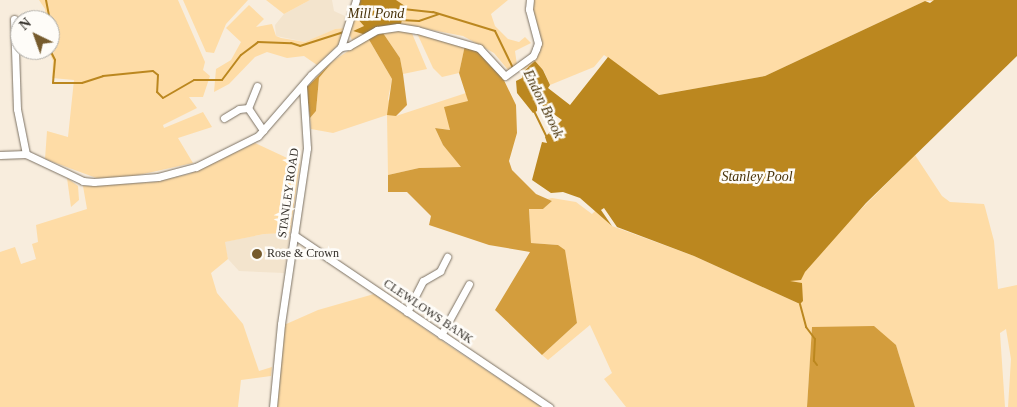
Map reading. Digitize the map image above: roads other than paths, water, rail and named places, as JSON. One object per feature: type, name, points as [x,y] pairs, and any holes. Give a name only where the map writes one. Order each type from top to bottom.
[{"type":"street","points":[[0,155],[26,154],[84,181],[107,183],[158,176],[196,167],[230,151],[263,130],[341,47],[356,0]]},
{"type":"street","points":[[341,47],[349,46],[377,30],[398,28],[416,30],[465,42],[485,53],[506,76],[533,56],[538,42],[529,8],[530,0]]},
{"type":"street","points":[[15,60],[17,109],[26,154]]},
{"type":"street","points":[[248,108],[257,86]]},
{"type":"street","name":"STANLEY ROAD","points":[[273,407],[280,324],[307,148],[303,86]]},
{"type":"street","points":[[224,118],[239,108],[248,108]]},
{"type":"street","points":[[248,108],[263,130]]},
{"type":"street","name":"CLEWLOWS BANK","points":[[294,235],[549,407]]},
{"type":"street","points":[[407,312],[423,281],[440,271],[447,257]]},
{"type":"street","points":[[441,335],[469,284]]},
{"type":"water","name":"Mill Pond","points":[[360,0],[396,0],[405,6],[401,24],[366,35],[353,31],[364,26],[355,16]]},
{"type":"water","name":"Stanley Pool","points":[[934,0],[1017,0],[1017,56],[866,203],[805,272],[801,280],[790,281],[802,283],[803,301],[800,304],[694,256],[617,227],[604,208],[601,210],[612,226],[580,198],[563,192],[551,193],[532,180],[542,142],[547,143],[545,137],[562,120],[537,102],[537,111],[533,113],[517,93],[516,81],[522,78],[522,73],[535,61],[543,70],[550,85],[548,88],[570,105],[608,57],[659,95],[765,76],[925,1],[930,3]]},
{"type":"waterway","name":"Endon Brook","points":[[46,0],[48,10]]},
{"type":"waterway","name":"Endon Brook","points":[[403,9],[433,12],[495,31],[513,68]]},
{"type":"waterway","points":[[400,20],[419,21],[439,14]]},
{"type":"waterway","name":"Endon Brook","points":[[55,60],[53,83],[82,83],[103,76],[153,71],[158,75],[157,92],[163,98],[194,80],[222,80],[241,55],[258,42],[291,43],[300,46],[344,32]]},
{"type":"waterway","name":"Endon Brook","points":[[534,111],[549,142]]},
{"type":"waterway","points":[[800,304],[806,327],[815,339],[814,361],[817,365]]},
{"type":"place","name":"Rose & Crown","points":[[257,254]]}]
